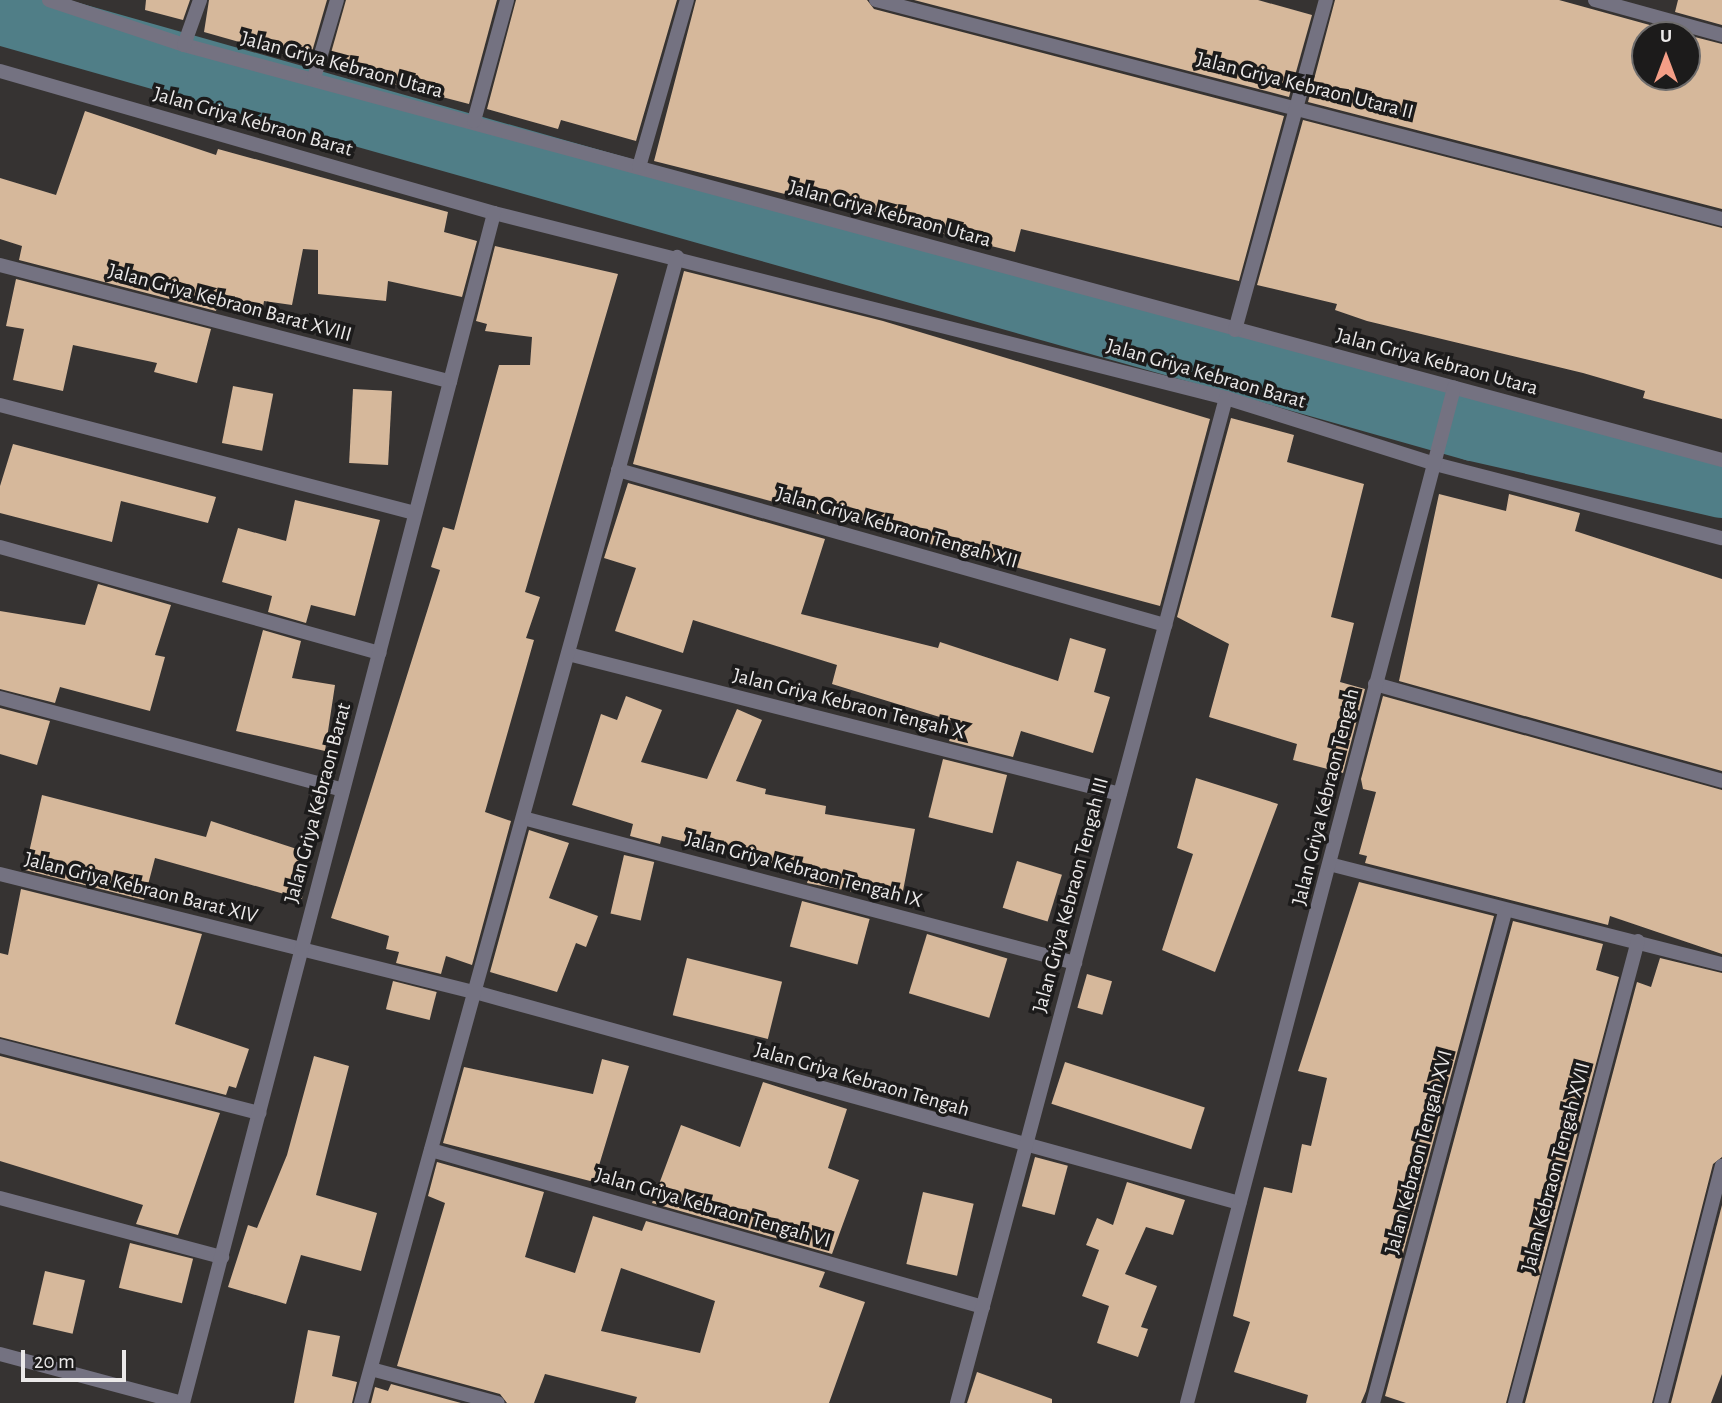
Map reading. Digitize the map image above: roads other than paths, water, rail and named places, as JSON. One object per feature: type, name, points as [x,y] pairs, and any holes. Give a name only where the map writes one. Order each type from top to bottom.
[{"type":"street","points":[[184,45],[200,0]]},
{"type":"street","points":[[314,78],[337,0]]},
{"type":"street","points":[[474,121],[507,0]]},
{"type":"street","points":[[639,167],[687,0]]},
{"type":"street","name":"Jalan Griya Kebraon Utara II","points":[[876,0],[1301,105],[1722,219]]},
{"type":"street","points":[[1235,330],[1301,105],[1326,0]]},
{"type":"street","points":[[1595,0],[1722,35]]},
{"type":"street","name":"Jalan Griya Kebraon Utara","points":[[55,2],[184,45],[474,121],[1235,330],[1451,394],[1722,460]]},
{"type":"street","name":"Jalan Griya Kebraon Barat","points":[[0,71],[494,213],[677,257],[1226,398],[1435,464],[1722,538]]},
{"type":"street","name":"Jalan Griya Kebraon Barat","points":[[183,1403],[494,213]]},
{"type":"street","points":[[361,1403],[677,257]]},
{"type":"street","name":"Jalan Griya Kebraon Barat XVIII","points":[[0,265],[450,381]]},
{"type":"street","name":"Jalan Griya Kebraon Tengah","points":[[1188,1403],[1239,1203],[1333,865],[1376,684],[1451,394]]},
{"type":"street","name":"Jalan Griya Kebraon Tengah III","points":[[957,1403],[1226,398]]},
{"type":"street","points":[[0,405],[415,513]]},
{"type":"street","name":"Jalan Griya Kebraon Tengah XII","points":[[618,470],[1165,625]]},
{"type":"street","points":[[0,547],[379,653]]},
{"type":"street","name":"Jalan Griya Kebraon Tengah X","points":[[568,654],[1120,794]]},
{"type":"street","points":[[1376,684],[1722,781]]},
{"type":"street","points":[[0,698],[343,790]]},
{"type":"street","name":"Jalan Griya Kebraon Tengah IX","points":[[523,818],[1074,963]]},
{"type":"street","points":[[1333,865],[1505,912],[1638,941],[1722,964]]},
{"type":"street","name":"Jalan Griya Kebraon Barat XIV","points":[[0,874],[475,992]]},
{"type":"street","name":"Jalan Kebraon Tengah XVI","points":[[1373,1403],[1505,912]]},
{"type":"street","name":"Jalan Kebraon Tengah XVII","points":[[1515,1403],[1638,941]]},
{"type":"street","name":"Jalan Griya Kebraon Tengah","points":[[475,992],[1025,1147],[1239,1203]]},
{"type":"street","points":[[0,1046],[259,1113]]},
{"type":"street","name":"Jalan Griya Kebraon Tengah VI","points":[[431,1150],[983,1307]]},
{"type":"street","points":[[1661,1403],[1722,1166]]},
{"type":"street","points":[[0,1198],[222,1257]]},
{"type":"street","points":[[0,1354],[183,1403]]},
{"type":"street","points":[[371,1369],[498,1403]]},
{"type":"waterway","points":[[0,13],[1473,429],[1722,486]]}]
